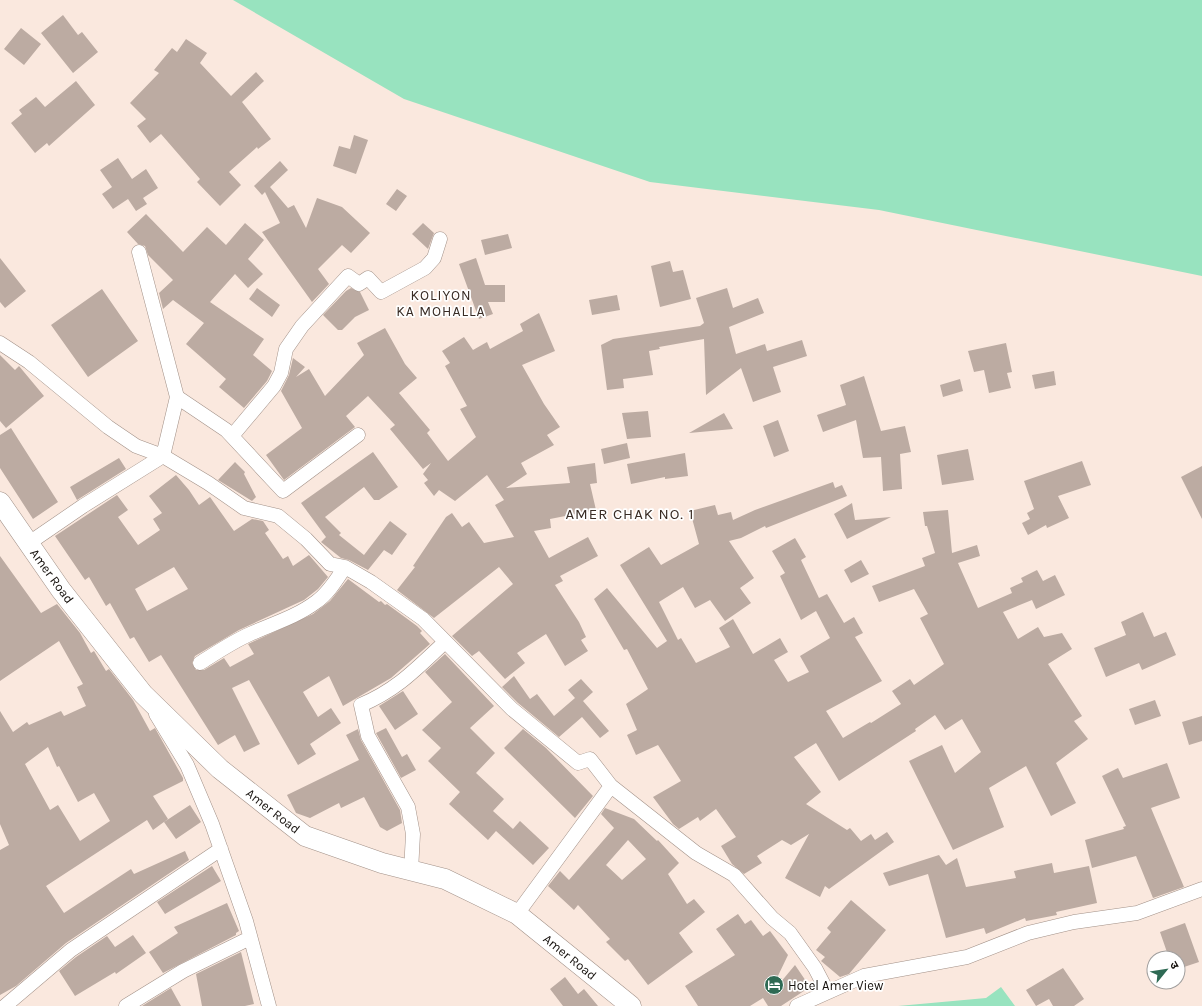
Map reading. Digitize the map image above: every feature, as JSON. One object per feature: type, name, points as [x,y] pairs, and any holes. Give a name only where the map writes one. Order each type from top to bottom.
[{"type":"main road","name":"Amer Road","points":[[0,502],[62,590],[143,694],[220,769],[305,836],[382,863],[445,879],[517,914],[631,1006]]},
{"type":"street","points":[[232,436],[274,386],[281,373],[286,349],[302,326],[348,276],[359,284],[368,278],[381,292],[425,268],[434,258],[440,239]]},
{"type":"street","points":[[29,543],[83,506],[163,456],[177,397],[139,252]]},
{"type":"street","points":[[0,343],[28,362],[136,446],[163,456],[208,483],[244,508],[278,516],[306,539],[330,564],[345,568],[371,582],[423,619],[512,710],[578,763],[590,759],[612,786],[696,853],[734,876],[772,918],[790,933],[815,968],[827,992]]},
{"type":"street","points":[[177,397],[226,430],[282,491],[358,435]]},
{"type":"street","points":[[200,663],[226,646],[288,619],[317,602],[345,568]]},
{"type":"street","points":[[411,871],[413,834],[408,807],[368,736],[361,705],[382,696],[406,680],[445,642]]},
{"type":"street","points":[[143,694],[187,765],[221,849],[250,938],[269,1006]]},
{"type":"street","points":[[517,914],[612,786]]},
{"type":"street","points":[[5,1006],[71,950],[221,849]]},
{"type":"street","points":[[797,1006],[864,976],[967,957],[1028,933],[1074,922],[1137,913],[1202,889]]},
{"type":"street","points":[[126,1006],[183,971],[250,938]]},
{"type":"green space","points":[[233,0],[1202,0],[1202,276],[879,210],[650,182],[404,99]]},
{"type":"green space","points":[[1001,987],[1015,1006],[898,1006],[986,998]]},
{"type":"building","points":[[63,15],[78,35],[82,32],[98,52],[73,73],[41,33]]},
{"type":"building","points":[[21,28],[41,44],[24,65],[4,49]]},
{"type":"building","points":[[186,39],[207,53],[200,63],[231,96],[256,72],[264,81],[242,102],[271,139],[258,149],[257,147],[229,172],[241,185],[220,206],[197,182],[200,179],[161,134],[150,143],[137,126],[146,119],[130,103],[159,73],[154,70],[172,48],[177,52]]},
{"type":"building","points":[[76,81],[95,105],[49,146],[47,143],[35,153],[11,123],[22,114],[19,110],[36,97],[45,107]]},
{"type":"building","points":[[354,135],[368,140],[356,174],[333,166],[339,146],[350,149]]},
{"type":"building","points":[[118,158],[132,179],[146,169],[158,188],[143,198],[147,204],[136,211],[128,199],[113,209],[102,194],[112,187],[100,170]]},
{"type":"building","points":[[280,161],[288,170],[270,187],[288,208],[294,205],[306,228],[317,198],[342,207],[370,233],[351,253],[342,245],[318,269],[329,284],[312,302],[262,232],[280,223],[265,192],[262,195],[254,186]]},
{"type":"building","points":[[397,189],[407,196],[396,211],[386,204]]},
{"type":"building","points":[[146,214],[183,252],[207,227],[226,245],[245,223],[264,240],[248,259],[263,274],[248,288],[235,274],[210,302],[264,339],[253,355],[272,371],[267,381],[244,408],[219,387],[226,379],[186,344],[204,323],[173,300],[163,309],[159,293],[173,280],[148,255],[145,246],[138,244],[127,232]]},
{"type":"building","points":[[423,223],[434,233],[428,249],[412,234]]},
{"type":"building","points":[[508,234],[512,248],[485,255],[481,240]]},
{"type":"building","points":[[0,258],[26,291],[5,308],[0,302]]},
{"type":"building","points":[[476,258],[485,285],[505,285],[505,302],[488,302],[493,314],[479,319],[459,264]]},
{"type":"building","points":[[670,261],[673,272],[683,270],[691,299],[660,307],[651,266]]},
{"type":"building","points":[[257,288],[280,305],[272,317],[249,299]]},
{"type":"building","points":[[351,288],[360,292],[369,310],[355,317],[342,330],[338,330],[323,315],[346,291]]},
{"type":"building","points":[[727,288],[733,308],[758,298],[764,313],[729,327],[736,354],[765,344],[767,351],[802,340],[807,356],[773,367],[781,392],[753,402],[741,368],[706,395],[704,339],[659,347],[660,349],[649,351],[653,375],[623,379],[624,388],[607,390],[601,345],[613,339],[700,326],[704,323],[696,298]]},
{"type":"building","points":[[102,289],[138,341],[88,377],[51,325]]},
{"type":"building","points":[[617,295],[620,310],[592,315],[589,300]]},
{"type":"building","points":[[539,313],[555,351],[522,365],[544,404],[560,427],[547,435],[554,445],[521,463],[527,474],[506,488],[570,483],[567,467],[595,463],[597,483],[590,484],[596,510],[550,519],[551,528],[534,531],[549,558],[588,537],[598,556],[560,576],[563,581],[555,585],[579,622],[586,637],[581,640],[588,651],[565,666],[546,634],[517,653],[525,663],[505,679],[479,651],[472,656],[452,636],[513,584],[499,567],[434,618],[397,590],[415,567],[413,566],[446,517],[452,513],[462,527],[469,522],[484,543],[514,537],[495,505],[504,500],[487,475],[455,501],[439,490],[434,496],[424,483],[428,480],[423,474],[431,463],[423,469],[390,429],[395,425],[368,396],[346,416],[355,427],[284,480],[266,455],[302,428],[281,391],[289,375],[293,358],[305,367],[296,377],[309,369],[325,396],[364,355],[357,343],[385,328],[405,364],[417,378],[399,393],[430,430],[427,433],[448,461],[476,437],[460,409],[467,406],[445,366],[450,363],[442,351],[464,337],[473,350],[487,342],[490,349],[523,331],[520,324]]},
{"type":"building","points":[[1006,343],[1012,372],[1007,373],[1011,388],[989,393],[984,370],[974,372],[968,351]]},
{"type":"building","points":[[0,355],[15,370],[19,366],[44,396],[6,428],[0,421]]},
{"type":"building","points":[[1054,371],[1056,385],[1035,389],[1032,375]]},
{"type":"building","points":[[864,376],[881,431],[905,426],[911,452],[900,454],[902,489],[883,491],[881,457],[863,458],[856,420],[823,432],[817,415],[846,405],[840,385]]},
{"type":"building","points":[[960,379],[963,391],[943,397],[940,385]]},
{"type":"building","points":[[648,411],[651,437],[627,439],[622,413]]},
{"type":"building","points":[[724,413],[733,429],[689,433]]},
{"type":"building","points":[[778,420],[789,451],[774,457],[763,426]]},
{"type":"building","points":[[11,428],[58,502],[33,519],[0,468],[0,435]]},
{"type":"building","points":[[627,443],[630,458],[604,464],[601,449]]},
{"type":"building","points":[[968,449],[974,480],[942,485],[937,455]]},
{"type":"building","points":[[373,452],[398,487],[379,500],[374,500],[364,487],[325,517],[341,533],[339,535],[364,555],[390,521],[407,534],[392,555],[384,550],[368,570],[349,560],[341,558],[321,542],[326,537],[301,503]]},
{"type":"building","points":[[685,453],[688,476],[665,479],[665,477],[631,484],[627,464]]},
{"type":"building","points":[[119,458],[126,469],[77,500],[70,487]]},
{"type":"building","points":[[1082,461],[1091,485],[1058,496],[1069,518],[1047,528],[1046,525],[1028,535],[1022,523],[1030,519],[1027,513],[1034,509],[1024,481]]},
{"type":"building","points":[[235,462],[245,472],[244,474],[256,497],[252,501],[218,480]]},
{"type":"building","points":[[1202,466],[1202,519],[1181,477]]},
{"type":"building","points":[[176,475],[199,505],[210,497],[234,531],[252,519],[263,521],[269,530],[265,533],[283,559],[288,556],[293,566],[309,555],[328,577],[318,589],[304,600],[239,630],[195,656],[192,663],[196,670],[204,670],[224,658],[230,667],[254,654],[248,644],[313,614],[330,601],[348,579],[379,602],[381,601],[385,605],[387,604],[417,626],[422,631],[420,633],[430,644],[391,678],[343,706],[329,676],[303,692],[318,717],[331,708],[341,723],[310,744],[316,754],[298,765],[249,680],[232,688],[260,744],[244,752],[235,735],[218,745],[161,655],[149,662],[134,637],[130,639],[110,603],[106,606],[89,577],[85,580],[55,536],[117,495],[128,510],[118,517],[138,545],[160,530],[153,519],[162,513],[149,496]],"holes":[[[174,567],[188,589],[147,611],[135,589]]]},
{"type":"building","points":[[833,482],[835,488],[842,485],[847,496],[766,528],[765,526],[741,538],[729,541],[754,578],[740,588],[751,603],[725,621],[710,600],[695,608],[683,587],[659,602],[678,640],[681,638],[696,663],[730,647],[719,628],[733,619],[753,654],[780,638],[788,652],[774,660],[788,682],[809,672],[800,656],[830,638],[816,611],[801,620],[780,576],[785,573],[772,551],[795,538],[806,557],[801,560],[819,598],[827,594],[844,623],[854,617],[863,633],[855,637],[882,681],[826,711],[843,738],[870,722],[871,723],[901,704],[892,691],[910,679],[914,685],[944,664],[920,618],[928,614],[914,589],[879,602],[872,586],[925,566],[922,558],[935,553],[927,526],[925,526],[923,512],[948,510],[952,553],[977,545],[980,556],[958,563],[978,608],[1012,593],[1010,588],[1023,582],[1021,578],[1037,570],[1043,581],[1055,575],[1065,595],[1036,609],[1032,600],[1003,612],[1018,639],[1038,627],[1044,637],[1062,633],[1072,649],[1048,664],[1082,716],[1074,721],[1088,739],[1056,763],[1076,803],[1051,816],[1026,766],[989,788],[1004,827],[953,850],[909,761],[942,745],[955,773],[981,752],[962,719],[945,730],[935,715],[915,729],[916,731],[839,781],[816,743],[794,757],[821,792],[806,804],[847,830],[850,828],[861,841],[871,834],[875,840],[887,832],[894,842],[829,889],[825,886],[820,897],[785,878],[809,834],[791,845],[782,840],[757,856],[762,863],[744,874],[732,864],[721,846],[736,837],[716,809],[700,821],[698,817],[679,829],[673,824],[653,797],[681,781],[658,745],[636,755],[627,735],[637,730],[626,704],[648,689],[627,649],[624,650],[594,599],[607,588],[657,648],[667,641],[620,565],[649,547],[661,565],[699,544],[690,511],[715,505],[718,515],[731,512],[733,520],[755,510]]},
{"type":"building","points":[[852,503],[855,520],[891,517],[847,539],[834,514]]},
{"type":"building","points":[[0,556],[41,613],[57,604],[80,633],[91,653],[94,651],[106,671],[109,669],[133,700],[150,731],[155,728],[183,778],[183,781],[153,796],[168,819],[153,830],[147,820],[46,886],[64,913],[131,869],[134,874],[185,851],[189,860],[66,943],[16,986],[0,995],[0,850],[9,845],[0,824],[0,711],[13,732],[27,722],[29,725],[61,711],[64,716],[86,706],[77,687],[83,684],[59,641],[0,681]],"holes":[[[48,747],[57,767],[59,766],[78,802],[94,793],[110,821],[80,841],[58,805],[50,810],[25,764]]]},
{"type":"building","points":[[861,560],[869,574],[851,583],[844,570]]},
{"type":"building","points":[[1143,612],[1154,637],[1166,632],[1176,655],[1142,670],[1139,663],[1106,677],[1094,648],[1126,635],[1121,622]]},
{"type":"building","points":[[445,654],[494,706],[470,728],[495,753],[476,773],[504,799],[493,811],[513,829],[520,821],[549,848],[533,865],[496,831],[488,840],[449,804],[460,792],[428,761],[441,748],[422,730],[452,702],[425,672]]},
{"type":"building","points":[[514,676],[530,699],[537,694],[554,716],[575,698],[568,690],[581,679],[593,692],[583,701],[609,731],[600,738],[582,717],[559,737],[518,703],[502,687]]},
{"type":"building","points":[[403,691],[418,714],[395,730],[379,706]]},
{"type":"building","points":[[1155,700],[1161,716],[1135,725],[1129,709]]},
{"type":"building","points":[[1202,716],[1202,741],[1189,745],[1182,722]]},
{"type":"building","points":[[386,728],[402,757],[407,754],[416,770],[401,778],[376,733]]},
{"type":"building","points":[[358,729],[361,740],[400,810],[402,823],[387,831],[380,827],[364,797],[341,808],[339,803],[310,818],[296,813],[287,795],[359,760],[346,735]]},
{"type":"building","points":[[523,729],[546,748],[593,796],[575,818],[504,748]]},
{"type":"building","points":[[1167,763],[1180,798],[1151,808],[1184,887],[1153,898],[1136,856],[1092,868],[1085,840],[1124,829],[1123,827],[1126,826],[1102,776],[1118,768],[1123,778]]},
{"type":"building","points":[[190,805],[201,822],[176,839],[164,822]]},
{"type":"building","points":[[605,808],[634,819],[657,841],[658,840],[679,863],[668,874],[687,904],[694,899],[705,912],[679,933],[693,952],[648,985],[628,959],[625,961],[606,942],[610,939],[578,905],[574,910],[548,886],[560,871],[569,880],[614,828],[601,814]],"holes":[[[628,840],[646,859],[622,880],[606,865]]]},
{"type":"building","points":[[939,855],[946,865],[957,858],[966,887],[1016,878],[1014,871],[1052,863],[1054,873],[1089,866],[1097,903],[1056,912],[1057,915],[1026,921],[1025,918],[986,934],[984,928],[946,938],[928,874],[889,886],[883,873]]},
{"type":"building","points":[[212,866],[221,881],[165,914],[157,902]]},
{"type":"building","points":[[851,900],[886,930],[849,974],[840,977],[821,961],[825,957],[816,950],[831,932],[827,928]]},
{"type":"building","points":[[227,903],[239,931],[236,935],[163,973],[149,952],[178,933],[174,927]]},
{"type":"building","points":[[738,914],[745,924],[751,920],[763,936],[770,931],[788,955],[776,980],[780,983],[795,965],[810,987],[781,1006],[768,1006],[763,998],[750,1006],[698,1006],[685,986],[735,955],[716,929]]},
{"type":"building","points":[[1185,923],[1199,962],[1186,966],[1186,950],[1166,950],[1160,932]]},
{"type":"building","points":[[133,935],[146,953],[116,974],[115,972],[75,996],[59,971],[76,957],[107,936],[115,947]]},
{"type":"building","points":[[241,952],[254,1004],[245,1006],[202,1006],[196,974]]},
{"type":"building","points":[[1063,968],[1084,999],[1074,1006],[1053,1006],[1049,999],[1036,1006],[1026,990]]},
{"type":"building","points":[[565,977],[578,994],[584,989],[598,1006],[563,1006],[550,989]]},
{"type":"building","points":[[171,988],[181,1006],[142,1006]]},
{"type":"place","name":"Hotel Amer View","points":[[774,985]]},
{"type":"district","name":"KOLIYON KA MOHALLA","points":[[441,304]]},
{"type":"district","name":"AMER CHAK NO. 1","points":[[630,514]]}]
